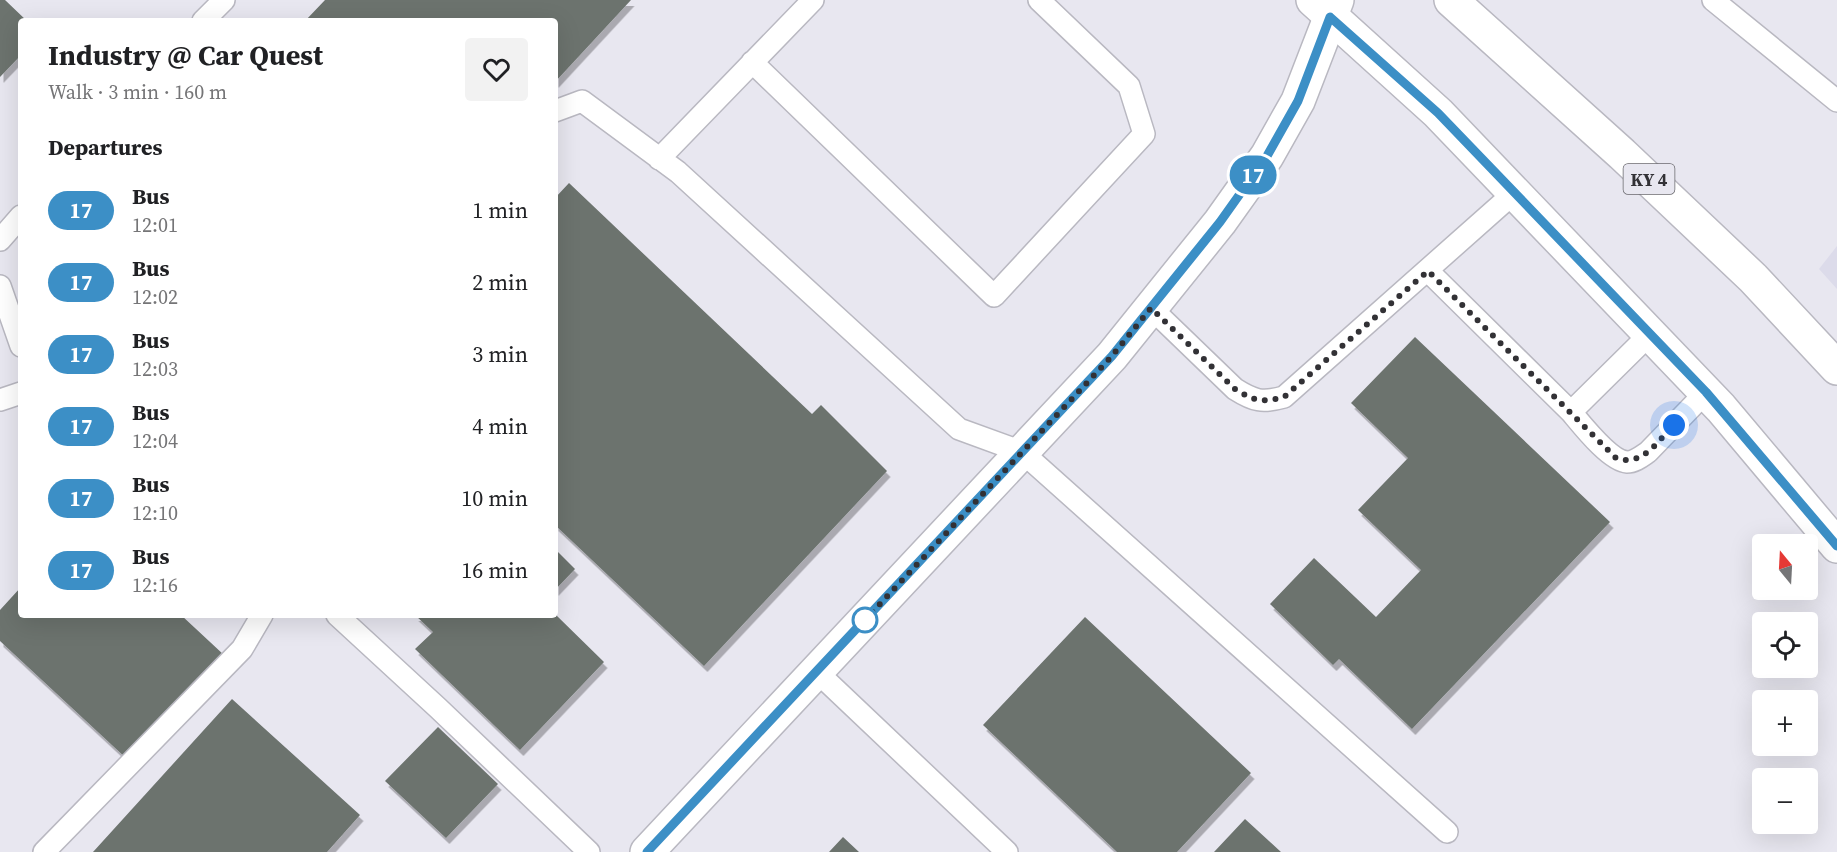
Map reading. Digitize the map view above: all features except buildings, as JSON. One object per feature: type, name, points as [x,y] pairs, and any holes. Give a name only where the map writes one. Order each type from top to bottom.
[{"type":"main road","name":"KY 4","points":[[1451,0],[1622,154],[1745,270],[1837,368]]},
{"type":"main road","points":[[647,852],[1112,356],[1151,308],[1220,222],[1267,156],[1298,101],[1327,6],[1438,113],[1706,392],[1837,546]]},
{"type":"lane","points":[[206,18],[224,0]]},
{"type":"lane","points":[[660,159],[813,0]]},
{"type":"lane","points":[[752,62],[994,296],[1144,134],[1129,86],[1039,0]]},
{"type":"lane","points":[[1713,0],[1837,101]]},
{"type":"lane","points":[[558,110],[582,101],[678,172],[959,429],[1022,452],[1447,832]]},
{"type":"lane","points":[[1151,308],[1235,389],[1247,397],[1266,402],[1284,397],[1514,193]]},
{"type":"lane","points":[[0,240],[18,219]]},
{"type":"lane","points":[[1428,271],[1616,458],[1627,462],[1638,459],[1648,452],[1706,392]]},
{"type":"lane","points":[[0,286],[18,337]]},
{"type":"lane","points":[[1571,412],[1650,334]]},
{"type":"lane","points":[[0,400],[18,394]]},
{"type":"lane","points":[[44,852],[242,649],[260,618]]},
{"type":"lane","points":[[340,618],[589,852]]},
{"type":"lane","points":[[816,671],[1007,852]]},
{"type":"shaded area","points":[[1837,246],[1837,289],[1819,269]]},
{"type":"bus line","name":"17","points":[[647,852],[1112,356],[1220,222],[1267,156],[1298,101],[1330,17],[1438,113],[1706,392],[1837,546]]},
{"type":"route","points":[[865,620],[1112,356],[1151,308],[1235,389],[1247,397],[1266,402],[1284,397],[1428,271],[1616,458],[1627,462],[1638,459],[1674,425]]}]
